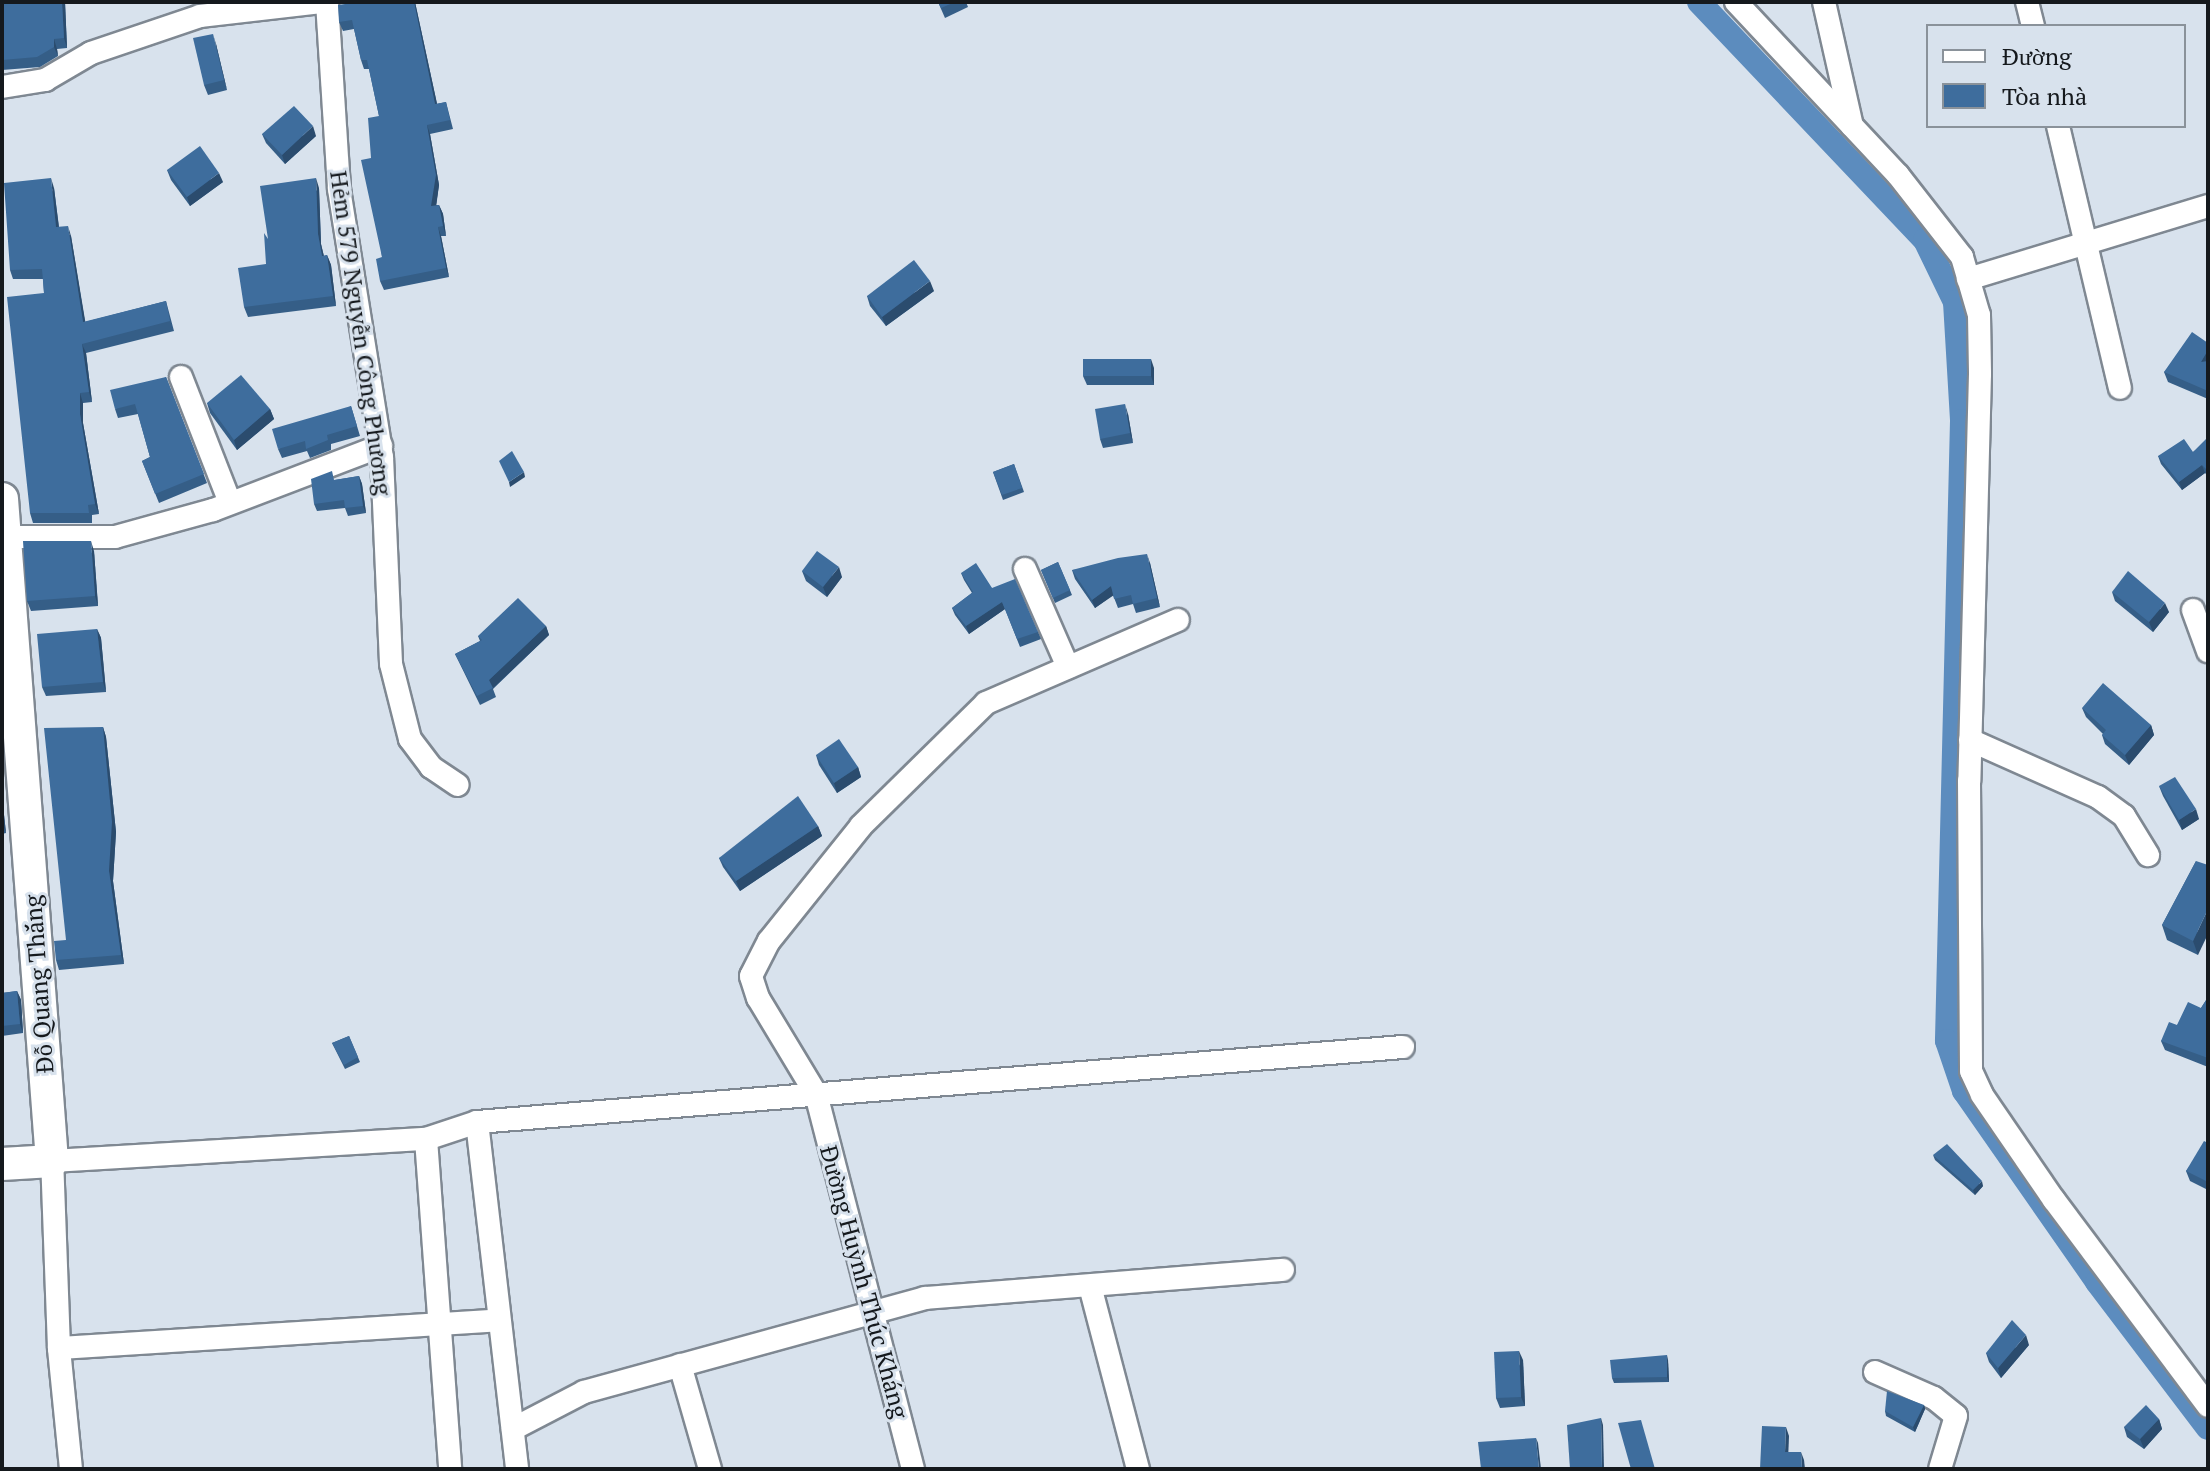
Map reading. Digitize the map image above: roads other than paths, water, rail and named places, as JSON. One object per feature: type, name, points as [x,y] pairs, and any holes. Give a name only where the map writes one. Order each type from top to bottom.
[{"type":"street","points":[[2,87],[45,80],[91,53],[200,16],[324,2]]},
{"type":"street","name":"Hẻm 579 Nguyễn Công Phương","points":[[324,2],[339,189],[381,446],[391,664],[398,707],[410,739],[431,767],[458,785]]},
{"type":"street","points":[[1736,2],[1852,126],[1962,257],[1979,315],[1980,374],[1970,740],[1971,1071],[1982,1095],[2054,1200],[2208,1406]]},
{"type":"street","points":[[1824,2],[1852,126]]},
{"type":"street","points":[[2027,2],[2032,24]]},
{"type":"street","points":[[2058,128],[2120,388]]},
{"type":"street","points":[[1968,279],[2208,206]]},
{"type":"street","points":[[181,377],[230,503]]},
{"type":"street","points":[[5,537],[115,537],[230,503],[381,446]]},
{"type":"street","name":"Đỗ Quang Thắng","points":[[2,499],[52,1161],[59,1348],[71,1469]]},
{"type":"street","points":[[1025,569],[1068,667],[1178,620]]},
{"type":"street","points":[[2193,610],[2208,651]]},
{"type":"street","name":"Đường Huỳnh Thúc Kháng","points":[[913,1469],[816,1094],[758,998],[751,976],[769,941],[861,826],[986,703],[1068,667]]},
{"type":"street","points":[[1970,740],[2098,797],[2124,816],[2148,855]]},
{"type":"street","points":[[2,1164],[426,1139],[477,1122],[1403,1047]]},
{"type":"street","points":[[477,1122],[517,1469]]},
{"type":"street","points":[[426,1139],[450,1469]]},
{"type":"street","points":[[513,1429],[584,1392],[871,1316],[925,1298],[1283,1270]]},
{"type":"street","points":[[1090,1286],[1138,1469]]},
{"type":"street","points":[[59,1348],[499,1320]]},
{"type":"street","points":[[680,1365],[710,1469]]},
{"type":"street","points":[[1875,1372],[1934,1398],[1956,1416],[1940,1469]]},
{"type":"waterway","points":[[1699,2],[1925,240],[1955,302],[1962,421],[1947,1041],[1964,1091],[2097,1282],[2208,1428]]}]
